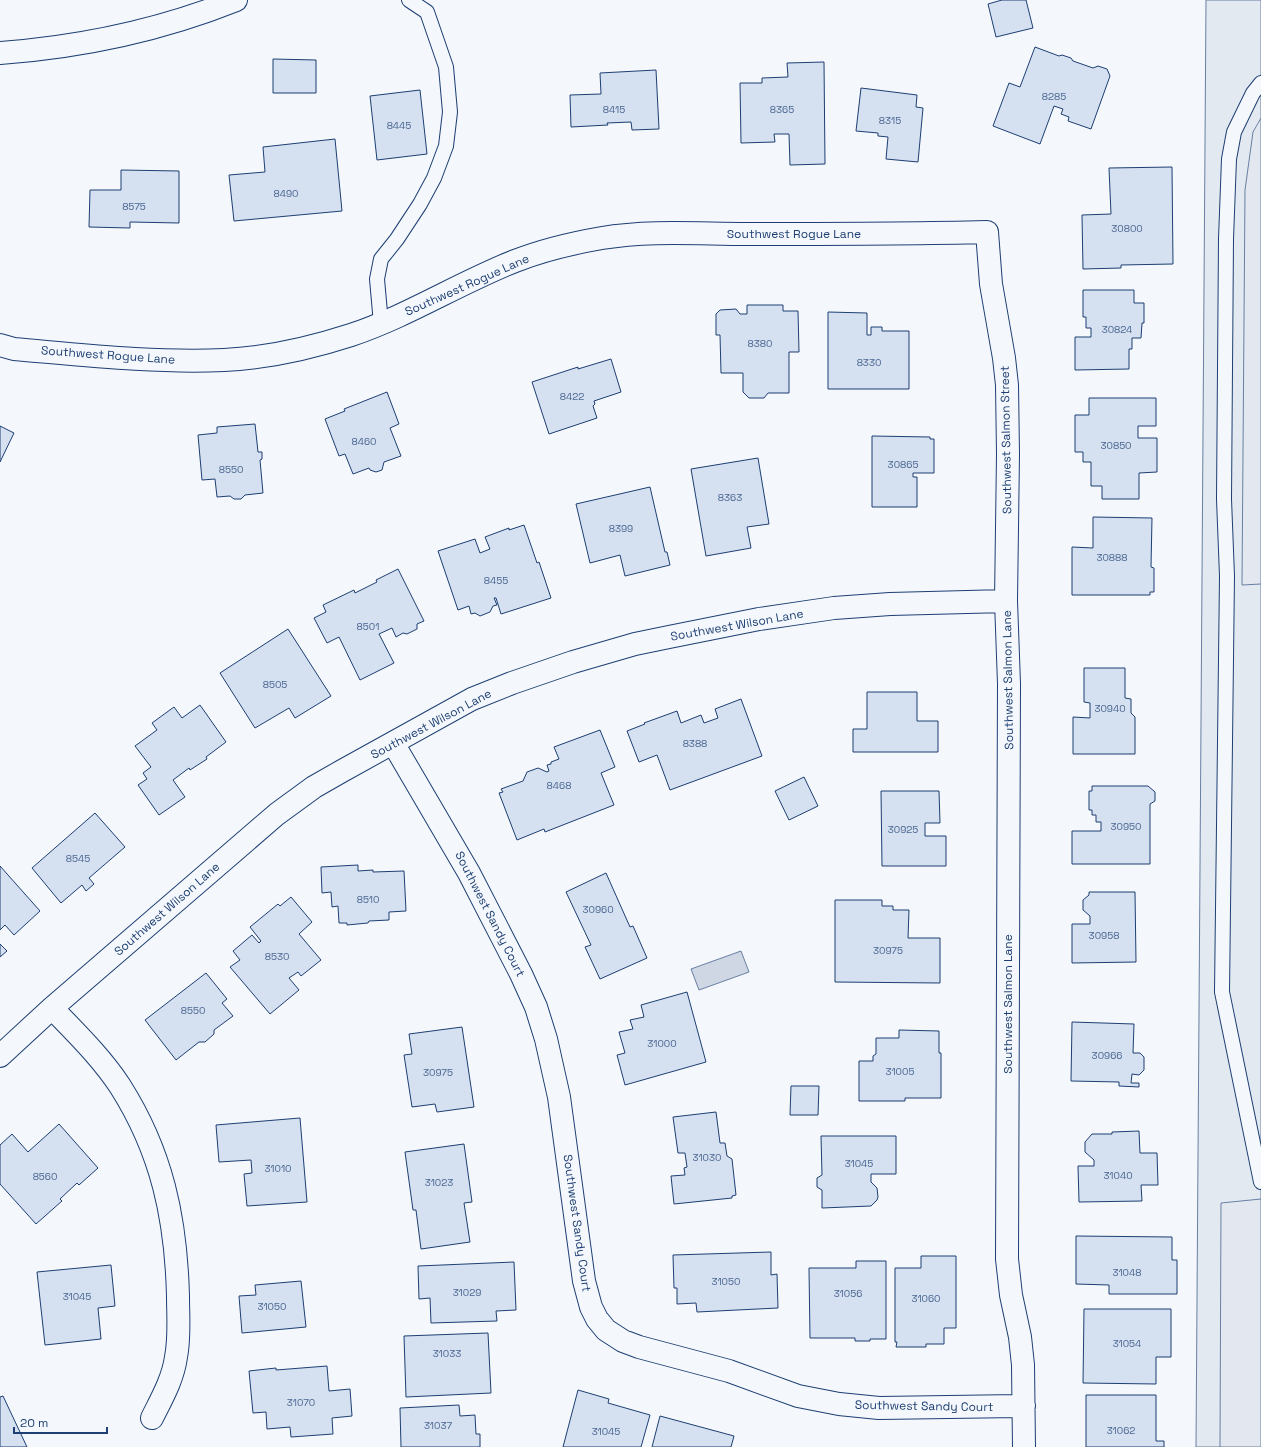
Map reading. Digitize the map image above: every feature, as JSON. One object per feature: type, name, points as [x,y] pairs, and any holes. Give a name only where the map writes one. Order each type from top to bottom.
[{"type":"street","points":[[0,53],[44,49],[117,36],[207,12],[236,0]]},
{"type":"street","name":"Southwest Rogue Lane","points":[[0,345],[14,349],[144,360],[223,360],[265,356],[300,349],[350,335],[381,324],[515,261],[555,248],[603,238],[651,234],[896,234],[987,232]]},
{"type":"street","name":"Southwest Salmon Street","points":[[987,232],[991,284],[1004,358],[1007,385],[1008,469],[1006,601]]},
{"type":"street","name":"Southwest Wilson Lane","points":[[0,1056],[52,1008],[277,814],[314,787],[472,699],[512,683],[573,662],[635,644],[759,619],[834,608],[890,604],[1006,601]]},
{"type":"street","name":"Southwest Salmon Lane","points":[[1006,601],[1009,684],[1007,1259],[1011,1295],[1020,1337],[1023,1365],[1024,1447]]},
{"type":"street","name":"Southwest Sandy Court","points":[[393,743],[469,873],[521,974],[536,1008],[546,1039],[559,1097],[586,1289],[591,1307],[597,1319],[606,1330],[623,1341],[639,1347],[729,1371],[798,1396],[839,1404],[880,1408],[1024,1406]]},
{"type":"street","points":[[52,1008],[92,1049],[119,1084],[149,1140],[157,1160],[163,1182],[170,1214],[175,1251],[178,1320],[176,1356],[172,1375],[152,1418]]},
{"type":"lane","points":[[381,324],[377,279],[381,259],[401,233],[420,204],[434,178],[446,146],[450,112],[446,67],[427,12],[409,0]]},
{"type":"lane","points":[[1261,83],[1253,93],[1234,132],[1228,159],[1225,285],[1224,499],[1227,584],[1222,992],[1261,1182]]},
{"type":"shaded area","points":[[1206,0],[1261,0],[1261,1447],[1196,1447]]},
{"type":"shaded area","points":[[1261,118],[1261,584],[1242,585],[1245,190],[1253,132]]},
{"type":"shaded area","points":[[741,951],[749,972],[699,990],[691,969]]},
{"type":"shaded area","points":[[1261,1199],[1261,1447],[1220,1447],[1221,1203]]},
{"type":"building","points":[[1002,0],[1026,0],[1033,28],[996,37],[988,4]]},
{"type":"building","points":[[1035,47],[1059,56],[1062,55],[1071,58],[1073,61],[1093,68],[1098,66],[1107,69],[1110,76],[1091,129],[1068,121],[1069,117],[1061,114],[1063,109],[1054,106],[1040,144],[993,126],[1009,83],[1020,87]]},
{"type":"building","points":[[273,59],[316,60],[316,93],[273,93]]},
{"type":"building","points":[[824,62],[825,164],[790,165],[789,134],[774,134],[775,142],[741,143],[740,83],[762,83],[762,78],[788,77],[787,63]]},
{"type":"building","points":[[656,70],[659,129],[632,130],[631,122],[571,127],[570,95],[601,94],[600,73]]},
{"type":"building","points":[[861,88],[917,95],[916,107],[923,108],[918,162],[886,159],[888,137],[878,136],[878,133],[856,131]]},
{"type":"building","points":[[420,90],[427,154],[377,160],[370,96]]},
{"type":"building","points":[[335,139],[342,211],[234,221],[229,175],[265,172],[263,147]]},
{"type":"building","points":[[1172,167],[1173,264],[1121,265],[1121,268],[1083,269],[1082,215],[1111,214],[1109,168]]},
{"type":"building","points":[[121,170],[179,171],[179,223],[130,222],[130,228],[89,227],[90,190],[121,190]]},
{"type":"building","points":[[1083,290],[1134,290],[1134,303],[1144,303],[1144,323],[1142,323],[1141,338],[1132,338],[1132,349],[1129,349],[1129,369],[1075,370],[1075,337],[1091,337],[1091,328],[1086,328],[1086,317],[1083,317]]},
{"type":"building","points":[[747,305],[783,305],[783,311],[798,311],[799,352],[789,352],[789,393],[768,393],[764,398],[749,398],[743,392],[743,373],[721,373],[720,335],[716,335],[716,314],[720,310],[736,309],[740,314],[747,314]]},
{"type":"building","points":[[828,312],[867,313],[867,335],[871,335],[871,327],[882,327],[882,331],[909,331],[909,389],[828,389]]},
{"type":"building","points":[[611,359],[621,392],[594,401],[595,404],[593,406],[597,418],[549,434],[532,382],[578,367],[578,369]]},
{"type":"building","points":[[387,392],[399,424],[390,428],[401,456],[384,462],[382,470],[376,472],[370,470],[369,468],[353,474],[345,454],[339,456],[325,419],[345,411],[344,409]]},
{"type":"building","points":[[1089,398],[1156,398],[1156,426],[1138,426],[1138,438],[1157,438],[1157,472],[1139,473],[1139,499],[1102,499],[1102,486],[1091,486],[1091,462],[1083,462],[1083,452],[1075,452],[1075,415],[1089,415]]},
{"type":"building","points":[[255,424],[258,452],[262,452],[262,459],[260,460],[263,493],[245,495],[241,499],[234,499],[230,496],[217,497],[215,479],[202,480],[198,435],[217,433],[217,427]]},
{"type":"building","points":[[0,426],[14,433],[0,462]]},
{"type":"building","points":[[872,436],[930,437],[930,439],[934,439],[934,473],[913,473],[913,477],[917,477],[917,507],[872,507]]},
{"type":"building","points":[[758,458],[769,524],[747,527],[751,548],[706,556],[691,469]]},
{"type":"building","points":[[650,487],[665,552],[667,552],[670,565],[625,576],[620,555],[590,563],[576,504]]},
{"type":"building","points":[[1093,517],[1152,518],[1151,567],[1154,568],[1154,592],[1150,592],[1150,595],[1072,595],[1072,547],[1093,548]]},
{"type":"building","points":[[524,525],[537,563],[539,562],[551,598],[501,614],[496,598],[494,598],[497,605],[493,606],[490,612],[480,616],[475,613],[471,614],[469,606],[458,610],[438,551],[475,539],[480,553],[490,549],[485,537],[509,528],[509,530]]},
{"type":"building","points":[[398,569],[424,621],[417,624],[417,629],[407,634],[403,633],[396,637],[392,628],[379,634],[394,663],[360,680],[339,637],[327,643],[314,618],[326,612],[323,605],[354,590],[355,593]]},
{"type":"building","points":[[288,629],[331,696],[295,718],[289,708],[255,728],[220,673]]},
{"type":"building","points":[[1084,668],[1125,668],[1125,698],[1131,699],[1131,713],[1135,717],[1135,754],[1073,754],[1073,717],[1090,718],[1090,703],[1084,702]]},
{"type":"building","points":[[867,692],[917,692],[917,721],[938,721],[938,752],[853,752],[853,729],[867,729]]},
{"type":"building","points":[[741,699],[762,756],[670,790],[657,755],[639,762],[627,731],[677,711],[681,723],[701,715],[704,723],[718,718],[715,709]]},
{"type":"building","points":[[200,705],[226,742],[206,757],[207,759],[190,770],[189,768],[173,780],[185,797],[159,815],[138,785],[147,779],[143,773],[151,767],[135,746],[157,730],[152,723],[174,707],[182,718]]},
{"type":"building","points":[[600,730],[615,767],[601,773],[614,805],[545,832],[544,829],[517,840],[499,793],[503,792],[501,789],[523,781],[527,772],[538,768],[547,772],[549,771],[547,765],[559,759],[554,747]]},
{"type":"building","points":[[804,777],[818,806],[789,820],[775,791]]},
{"type":"building","points":[[1092,786],[1148,786],[1155,792],[1155,801],[1150,804],[1150,864],[1072,864],[1072,831],[1101,831],[1101,822],[1096,822],[1096,815],[1092,815],[1092,810],[1089,810],[1089,791],[1092,791]]},
{"type":"building","points":[[881,791],[939,791],[940,823],[925,823],[925,836],[946,836],[946,866],[882,866]]},
{"type":"building","points":[[95,813],[125,847],[89,878],[94,884],[86,891],[82,885],[61,903],[32,868]]},
{"type":"building","points":[[358,865],[358,871],[404,871],[406,911],[389,912],[389,920],[369,921],[368,923],[347,925],[347,923],[339,923],[338,906],[332,907],[331,892],[322,893],[321,867]]},
{"type":"building","points":[[0,866],[40,911],[14,935],[5,925],[0,930]]},
{"type":"building","points":[[606,873],[630,927],[633,926],[647,958],[600,979],[585,947],[591,945],[566,892]]},
{"type":"building","points":[[1089,892],[1135,892],[1136,962],[1072,963],[1072,924],[1090,924],[1090,916],[1083,910],[1083,900],[1089,895]]},
{"type":"building","points":[[291,897],[312,922],[299,934],[321,960],[301,976],[298,972],[289,978],[299,990],[270,1014],[230,967],[240,960],[233,951],[252,935],[259,943],[261,941],[250,927],[278,904],[280,906]]},
{"type":"building","points":[[835,900],[882,900],[882,906],[893,906],[893,910],[909,910],[908,938],[940,938],[940,983],[835,982]]},
{"type":"building","points":[[0,944],[7,951],[0,957]]},
{"type":"building","points":[[206,973],[227,999],[222,1003],[233,1016],[214,1030],[214,1034],[205,1042],[199,1042],[176,1060],[145,1020]]},
{"type":"building","points":[[687,992],[706,1062],[625,1085],[617,1055],[625,1053],[619,1032],[633,1029],[630,1020],[644,1017],[641,1005]]},
{"type":"building","points":[[1072,1022],[1134,1024],[1133,1053],[1140,1053],[1144,1057],[1144,1070],[1139,1075],[1132,1074],[1131,1083],[1139,1083],[1139,1087],[1119,1086],[1119,1082],[1071,1081]]},
{"type":"building","points":[[462,1027],[474,1107],[437,1112],[435,1104],[412,1107],[404,1055],[412,1054],[409,1034]]},
{"type":"building","points":[[899,1030],[939,1031],[939,1053],[941,1053],[941,1098],[905,1098],[905,1101],[859,1101],[859,1061],[873,1061],[873,1056],[876,1054],[876,1038],[899,1038]]},
{"type":"building","points":[[791,1086],[819,1086],[818,1115],[790,1115]]},
{"type":"building","points":[[716,1112],[720,1143],[725,1143],[727,1156],[732,1159],[736,1195],[732,1196],[732,1198],[674,1204],[671,1176],[685,1175],[684,1168],[687,1167],[685,1153],[678,1153],[673,1117]]},
{"type":"building","points":[[300,1118],[307,1202],[247,1206],[244,1174],[252,1173],[251,1160],[219,1162],[216,1125]]},
{"type":"building","points":[[59,1124],[98,1168],[79,1185],[77,1183],[60,1199],[62,1201],[36,1224],[0,1184],[0,1145],[12,1134],[28,1152]]},
{"type":"building","points":[[1139,1131],[1140,1153],[1157,1153],[1158,1185],[1141,1185],[1142,1201],[1079,1202],[1078,1166],[1094,1166],[1094,1160],[1085,1152],[1085,1142],[1092,1134],[1112,1134],[1112,1132]]},
{"type":"building","points":[[821,1136],[896,1136],[896,1174],[871,1174],[871,1182],[877,1188],[878,1197],[871,1206],[822,1208],[822,1190],[817,1187],[817,1178],[822,1175]]},
{"type":"building","points":[[464,1144],[472,1202],[464,1203],[470,1242],[421,1249],[416,1210],[413,1210],[405,1152]]},
{"type":"building","points":[[1076,1236],[1172,1237],[1172,1260],[1177,1260],[1177,1294],[1109,1294],[1109,1285],[1076,1284]]},
{"type":"building","points":[[771,1252],[771,1275],[777,1274],[778,1308],[697,1312],[696,1303],[677,1304],[677,1288],[674,1288],[673,1255]]},
{"type":"building","points":[[921,1256],[956,1256],[956,1328],[944,1328],[944,1344],[926,1344],[926,1347],[896,1347],[895,1268],[921,1268]]},
{"type":"building","points":[[856,1261],[886,1261],[886,1339],[855,1341],[855,1338],[810,1338],[809,1268],[856,1268]]},
{"type":"building","points":[[514,1262],[516,1310],[496,1311],[497,1321],[431,1323],[430,1298],[419,1299],[418,1266]]},
{"type":"building","points":[[111,1265],[115,1306],[98,1308],[101,1339],[45,1345],[37,1272]]},
{"type":"building","points":[[301,1281],[306,1327],[242,1333],[239,1296],[256,1295],[255,1285]]},
{"type":"building","points":[[1084,1309],[1171,1309],[1171,1357],[1156,1357],[1156,1384],[1083,1383]]},
{"type":"building","points":[[488,1333],[491,1393],[406,1397],[404,1336]]},
{"type":"building","points":[[327,1366],[329,1391],[350,1389],[352,1416],[332,1418],[333,1434],[291,1437],[290,1427],[267,1429],[266,1412],[253,1413],[249,1371],[276,1368],[276,1370]]},
{"type":"building","points":[[578,1390],[609,1399],[608,1403],[650,1415],[641,1447],[563,1447]]},
{"type":"building","points":[[1086,1395],[1156,1395],[1156,1441],[1164,1441],[1164,1447],[1086,1447]]},
{"type":"building","points":[[3,1396],[27,1447],[0,1447],[0,1397]]},
{"type":"building","points":[[459,1405],[460,1416],[475,1415],[476,1434],[480,1434],[480,1447],[401,1447],[400,1408]]},
{"type":"building","points":[[660,1416],[734,1436],[731,1447],[652,1447]]}]
